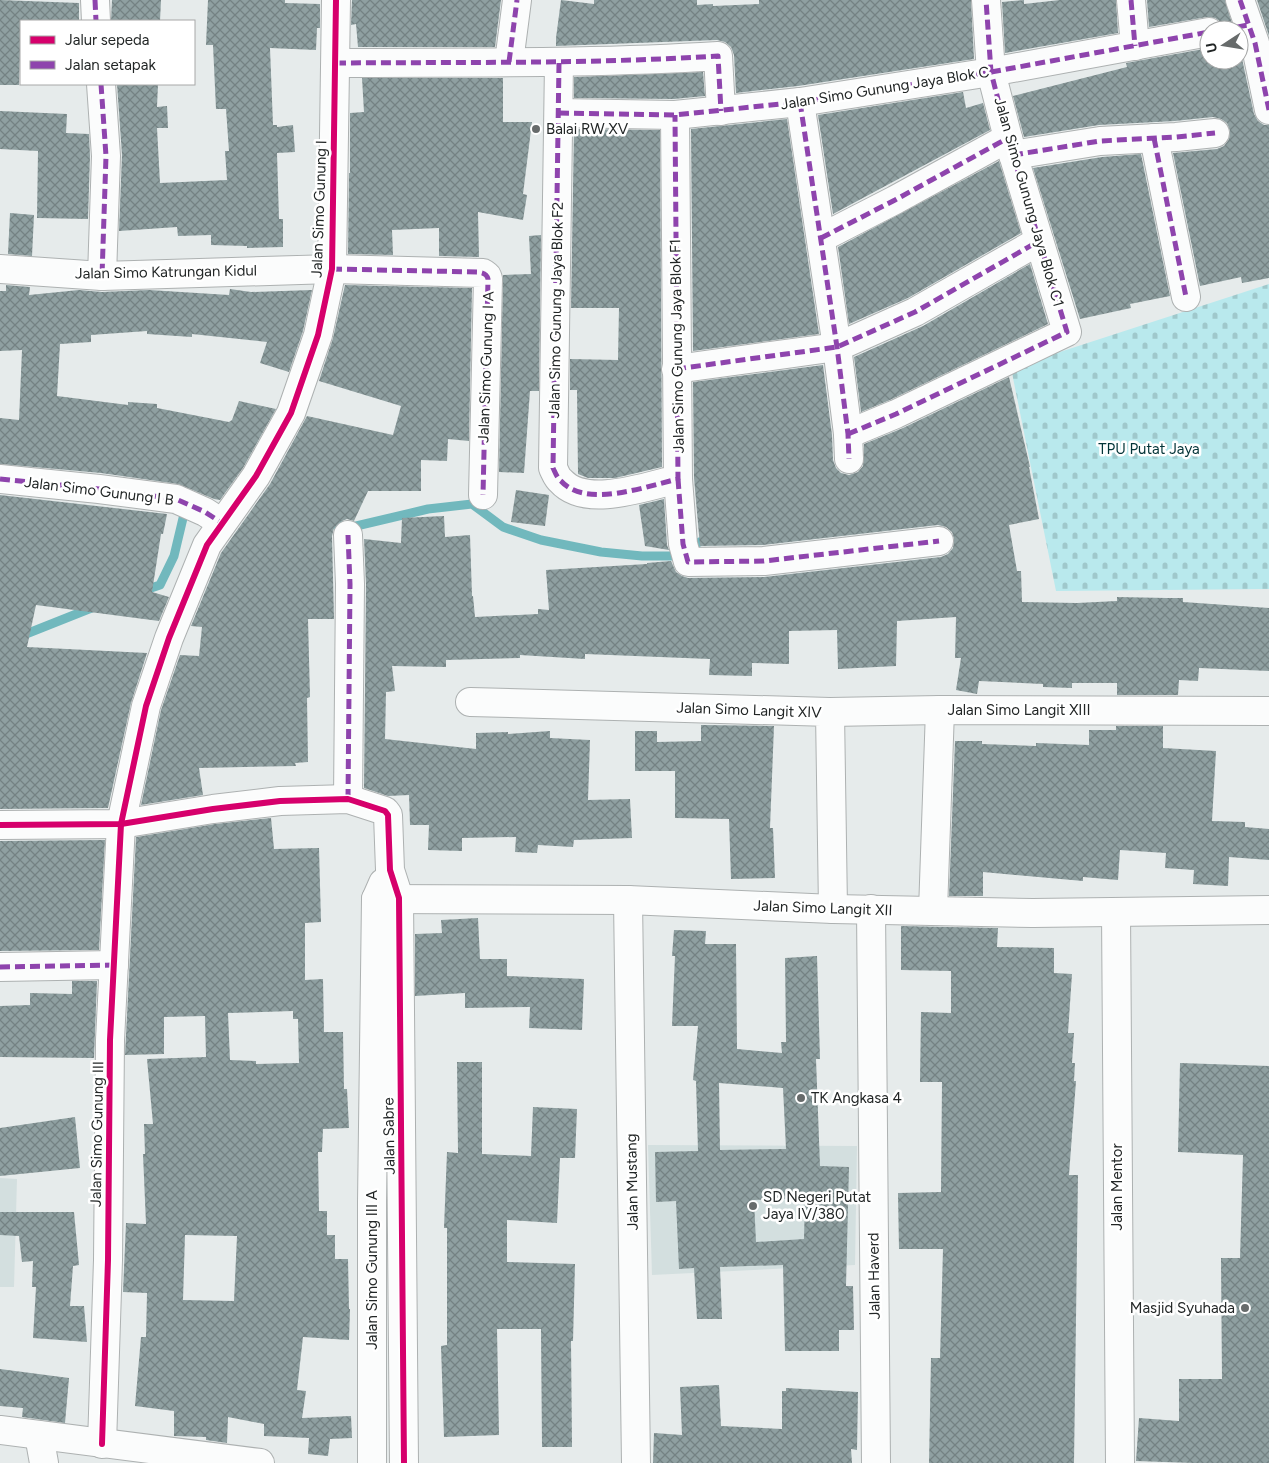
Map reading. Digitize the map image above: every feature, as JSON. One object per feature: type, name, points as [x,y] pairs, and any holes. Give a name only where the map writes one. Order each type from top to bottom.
[{"type":"street","points":[[95,0],[96,20]]},
{"type":"street","name":"Jalan Simo Gunung I","points":[[121,824],[146,706],[169,638],[204,554],[215,512],[256,476],[291,413],[318,335],[332,269],[336,0]]},
{"type":"street","points":[[509,62],[517,0]]},
{"type":"street","name":"Jalan Simo Gunung Jaya Blok C1","points":[[837,346],[849,447],[903,411],[1067,332],[1010,146],[991,72],[986,0]]},
{"type":"street","points":[[1131,0],[1135,46]]},
{"type":"street","points":[[1234,20],[1244,12],[1254,43],[1269,110]]},
{"type":"street","name":"Jalan Simo Gunung Jaya Blok C","points":[[558,113],[675,115],[800,102],[991,72],[1199,34]]},
{"type":"street","points":[[336,63],[560,63],[718,56],[721,111]]},
{"type":"street","name":"Jalan Simo Gunung Jaya Blok F2","points":[[560,63],[553,468],[560,481],[581,493],[614,495],[678,479]]},
{"type":"street","points":[[101,85],[106,156],[102,276]]},
{"type":"street","points":[[800,102],[837,346]]},
{"type":"street","name":"Jalan Simo Gunung Jaya Blok F1","points":[[675,115],[678,479],[684,551],[688,562],[764,561],[939,541]]},
{"type":"street","points":[[820,238],[895,200],[1010,146],[1176,137],[1215,133]]},
{"type":"street","points":[[1154,138],[1186,297]]},
{"type":"street","points":[[676,369],[837,346],[915,312],[1039,241]]},
{"type":"street","name":"Jalan Simo Katrungan Kidul","points":[[0,269],[102,276],[332,269]]},
{"type":"street","name":"Jalan Simo Gunung I A","points":[[332,269],[478,272],[487,276],[483,495]]},
{"type":"street","name":"Jalan Simo Gunung I B","points":[[0,479],[176,499],[215,512]]},
{"type":"street","points":[[0,825],[121,824],[213,809],[280,801],[348,799],[350,593],[348,535]]},
{"type":"street","name":"Jalan Simo Langit XIV","points":[[470,702],[830,712],[833,910]]},
{"type":"street","points":[[830,712],[940,710]]},
{"type":"street","name":"Jalan Simo Langit XIII","points":[[933,911],[940,710],[1269,711]]},
{"type":"street","name":"Jalan Sabre","points":[[348,799],[384,811],[388,815],[389,820],[390,870],[388,898],[404,1463]]},
{"type":"street","name":"Jalan Simo Gunung III","points":[[102,1444],[108,1260],[110,1040],[121,824]]},
{"type":"street","name":"Jalan Simo Langit XII","points":[[388,898],[628,900],[833,910],[871,909],[1033,913],[1269,910]]},
{"type":"street","name":"Jalan Simo Gunung III A","points":[[372,1463],[372,1204],[388,898]]},
{"type":"street","name":"Jalan Mustang","points":[[628,900],[636,1463]]},
{"type":"street","name":"Jalan Haverd","points":[[871,909],[876,1463]]},
{"type":"street","name":"Jalan Mentor","points":[[1116,912],[1120,1463]]},
{"type":"street","points":[[0,967],[114,965]]},
{"type":"street","points":[[0,1430],[260,1463]]},
{"type":"street","points":[[39,1435],[44,1463]]},
{"type":"shaded area","name":"SD Negeri Putat Jaya IV/380","points":[[648,1145],[857,1146],[855,1265],[652,1275]]},
{"type":"shaded area","points":[[0,1178],[17,1179],[14,1287],[0,1287]]},
{"type":"green space","name":"TPU Putat Jaya","points":[[1269,284],[1269,589],[1056,591],[1011,368]]},
{"type":"building","points":[[0,0],[79,3],[79,20],[20,20],[19,85],[0,85]]},
{"type":"building","points":[[112,0],[161,0],[160,20],[111,20]]},
{"type":"building","points":[[208,0],[285,0],[285,3],[320,4],[320,28],[317,28],[316,50],[270,48],[273,125],[277,125],[277,127],[293,125],[295,152],[277,153],[279,219],[283,219],[283,247],[247,248],[247,246],[211,245],[211,235],[178,236],[177,227],[119,231],[122,155],[117,85],[158,85],[157,107],[167,106],[168,128],[157,128],[160,183],[227,180],[225,151],[229,151],[226,109],[216,109],[213,45],[206,45]]},
{"type":"building","points":[[352,0],[501,0],[495,47],[358,47],[356,24],[351,25]]},
{"type":"building","points":[[561,0],[594,4],[594,0],[697,0],[697,5],[713,4],[713,6],[759,4],[759,0],[971,0],[974,59],[798,86],[736,93],[734,55],[731,47],[725,42],[717,40],[556,46]]},
{"type":"building","points":[[1024,0],[1024,4],[1060,0],[1116,0],[1118,33],[1005,53],[1002,2]]},
{"type":"building","points":[[1147,0],[1225,0],[1231,20],[1218,20],[1207,17],[1149,27]]},
{"type":"building","points":[[1257,0],[1269,0],[1269,36]]},
{"type":"building","points":[[1199,50],[1199,70],[1244,70],[1254,114],[1258,121],[1264,125],[1269,125],[1269,278],[1242,283],[1241,277],[1200,286],[1173,153],[1217,149],[1224,146],[1229,139],[1230,131],[1227,123],[1221,119],[1213,117],[1099,125],[1024,137],[1013,96],[1127,67],[1126,63]]},
{"type":"building","points":[[703,72],[705,96],[674,99],[574,98],[574,77]]},
{"type":"building","points":[[362,78],[503,78],[503,122],[532,122],[523,194],[527,195],[523,220],[478,212],[479,257],[439,256],[439,228],[392,230],[393,255],[348,254],[350,113],[364,112]]},
{"type":"building","points":[[963,92],[966,108],[983,103],[990,130],[833,214],[818,115]]},
{"type":"building","points":[[0,111],[67,114],[66,133],[89,134],[88,219],[37,218],[38,151],[0,149]]},
{"type":"building","points":[[787,119],[819,334],[693,351],[691,129]]},
{"type":"building","points":[[574,129],[660,130],[662,467],[615,478],[588,478],[578,474],[577,390],[570,390],[570,359],[618,360],[619,308],[571,308]]},
{"type":"building","points":[[1141,154],[1170,296],[1130,304],[1131,308],[1080,319],[1033,168],[1102,157]]},
{"type":"building","points":[[999,161],[1021,233],[908,298],[849,324],[838,247]]},
{"type":"building","points":[[10,213],[34,215],[32,256],[8,254]]},
{"type":"building","points":[[541,235],[539,391],[530,391],[524,473],[499,472],[503,275],[531,274],[529,236]]},
{"type":"building","points":[[1030,264],[1048,324],[861,412],[854,357],[923,326]]},
{"type":"building","points":[[6,285],[30,287],[29,295],[79,290],[102,292],[149,290],[229,295],[230,289],[251,292],[312,290],[303,331],[289,372],[260,363],[267,342],[192,334],[192,337],[147,334],[147,331],[91,335],[91,342],[60,344],[57,396],[128,405],[128,402],[157,404],[157,408],[229,422],[232,420],[239,401],[276,409],[243,468],[220,500],[178,484],[101,473],[0,464],[0,418],[19,420],[22,350],[0,351],[0,291],[6,291]]},
{"type":"building","points":[[345,285],[472,288],[469,441],[448,439],[447,461],[421,460],[421,491],[368,491],[354,521],[347,519],[340,522],[334,528],[332,536],[334,619],[308,619],[310,697],[307,698],[308,762],[295,763],[296,766],[199,768],[203,795],[141,805],[161,710],[180,655],[199,656],[202,627],[191,626],[221,553],[270,484],[307,416],[393,435],[401,406],[319,381],[333,338]]},
{"type":"building","points":[[823,365],[832,435],[833,460],[836,468],[841,473],[849,475],[858,472],[863,466],[864,444],[903,428],[1009,377],[1030,467],[1039,519],[1009,525],[1017,571],[1021,571],[1022,602],[1077,603],[1117,601],[1117,597],[1183,598],[1183,602],[1269,608],[1269,671],[1199,668],[1198,681],[1179,680],[1178,695],[1117,695],[1117,683],[1072,683],[1072,688],[1043,687],[1043,684],[979,681],[977,694],[956,690],[961,658],[955,658],[956,617],[897,621],[896,666],[838,669],[837,630],[789,631],[789,664],[752,663],[752,676],[709,675],[710,659],[585,654],[585,659],[520,655],[520,658],[446,660],[446,667],[392,666],[395,691],[386,692],[385,739],[476,749],[476,733],[508,732],[508,734],[550,731],[550,738],[590,740],[588,800],[630,799],[632,838],[574,840],[573,847],[538,845],[537,853],[515,852],[516,837],[462,838],[462,851],[428,850],[429,825],[410,825],[409,795],[388,796],[364,788],[366,584],[364,539],[401,543],[402,518],[444,516],[445,537],[470,535],[472,596],[475,617],[538,614],[538,609],[549,610],[546,570],[671,561],[676,572],[688,578],[764,577],[941,557],[948,554],[953,548],[954,539],[952,532],[946,527],[938,525],[763,545],[700,546],[694,478],[693,382]]},
{"type":"building","points":[[516,490],[549,495],[545,526],[511,522]]},
{"type":"building","points":[[0,495],[167,514],[163,534],[161,534],[152,592],[169,597],[159,621],[36,605],[27,647],[147,653],[131,703],[108,808],[0,809]]},
{"type":"building","points":[[664,499],[667,545],[669,550],[645,546],[639,505]]},
{"type":"building","points":[[701,725],[774,726],[770,828],[773,828],[775,878],[731,879],[729,819],[675,818],[675,771],[635,771],[635,731],[657,731],[657,742],[701,741]]},
{"type":"building","points":[[1116,726],[1163,726],[1163,748],[1216,751],[1212,821],[1245,822],[1245,827],[1269,829],[1269,860],[1229,857],[1228,886],[1193,884],[1194,870],[1165,868],[1166,853],[1120,850],[1118,880],[1083,877],[1083,881],[983,872],[983,896],[949,896],[955,741],[982,741],[982,744],[1036,746],[1036,743],[1089,745],[1089,730],[1116,730]]},
{"type":"building","points":[[271,818],[274,849],[319,848],[321,922],[305,923],[305,980],[323,979],[324,1032],[343,1032],[344,1089],[347,1089],[349,1128],[323,1129],[322,1152],[318,1152],[319,1211],[327,1211],[327,1235],[335,1235],[335,1259],[348,1259],[349,1340],[303,1337],[297,1390],[306,1391],[302,1418],[351,1416],[352,1438],[330,1439],[328,1456],[308,1454],[309,1438],[264,1436],[264,1424],[228,1417],[227,1443],[206,1440],[206,1437],[174,1436],[174,1411],[135,1406],[141,1337],[146,1337],[147,1293],[123,1292],[126,1223],[146,1224],[143,1154],[145,1154],[144,1124],[153,1124],[147,1059],[206,1057],[205,1016],[164,1017],[164,1054],[125,1055],[136,837],[215,824]],"holes":[[[293,1011],[293,1019],[298,1019],[299,1063],[256,1064],[256,1061],[230,1060],[228,1013]],[[185,1235],[237,1236],[234,1301],[183,1300]]]},
{"type":"building","points":[[105,840],[99,950],[0,951],[0,841]]},
{"type":"building","points":[[478,918],[480,959],[507,959],[507,976],[584,979],[582,1030],[529,1028],[530,1007],[465,1008],[465,993],[415,996],[415,934],[442,933],[441,920]]},
{"type":"building","points":[[901,926],[998,928],[997,947],[1054,948],[1054,973],[1072,974],[1068,1033],[1074,1033],[1072,1063],[1075,1063],[1074,1081],[1076,1081],[1069,1175],[1078,1175],[1074,1463],[929,1463],[931,1358],[940,1358],[943,1249],[899,1249],[898,1193],[941,1192],[942,1082],[920,1082],[921,1012],[951,1013],[951,971],[901,970]]},
{"type":"building","points":[[674,930],[706,931],[705,944],[736,944],[737,1049],[782,1053],[781,1042],[786,1042],[785,958],[817,956],[820,1059],[816,1059],[820,1166],[849,1167],[846,1286],[853,1286],[854,1330],[839,1330],[839,1351],[785,1351],[783,1265],[720,1267],[722,1319],[697,1319],[694,1268],[679,1269],[676,1201],[656,1202],[655,1152],[698,1151],[696,1081],[693,1080],[698,1026],[672,1026],[675,956],[672,956]],"holes":[[[719,1083],[783,1088],[786,1149],[720,1150]],[[805,1198],[804,1239],[756,1242],[754,1200]]]},
{"type":"building","points":[[72,981],[97,981],[94,1058],[0,1057],[0,1006],[30,1005],[30,993],[72,994]]},
{"type":"building","points":[[457,1062],[482,1062],[482,1154],[531,1156],[533,1107],[577,1109],[575,1158],[560,1158],[557,1223],[507,1220],[507,1262],[575,1264],[573,1341],[571,1341],[572,1447],[542,1447],[541,1329],[497,1329],[499,1435],[444,1437],[441,1346],[447,1345],[447,1228],[444,1228],[447,1152],[458,1153]]},
{"type":"building","points":[[1180,1063],[1269,1066],[1269,1463],[1136,1461],[1139,1418],[1179,1421],[1179,1379],[1222,1379],[1221,1258],[1240,1258],[1243,1155],[1178,1152]]},
{"type":"building","points":[[75,1117],[80,1168],[0,1176],[0,1128]]},
{"type":"building","points":[[0,1212],[74,1212],[79,1265],[73,1266],[70,1306],[84,1306],[87,1342],[33,1338],[36,1287],[32,1287],[33,1261],[22,1262],[19,1236],[0,1235]]},
{"type":"building","points":[[0,1369],[69,1378],[65,1423],[22,1417],[23,1408],[0,1406]]},
{"type":"building","points":[[719,1385],[721,1426],[782,1429],[782,1391],[786,1391],[786,1388],[858,1392],[857,1450],[851,1449],[852,1463],[653,1463],[654,1433],[682,1435],[680,1387]]},
{"type":"waterway","points":[[327,523],[352,527],[428,509],[472,504],[503,527],[541,540],[601,552],[642,556],[676,556],[687,548],[710,537]]},
{"type":"waterway","points":[[142,591],[160,585],[174,556],[184,514],[191,511]]},
{"type":"waterway","points":[[0,641],[21,636],[94,607]]},
{"type":"marked path","points":[[95,0],[96,20]]},
{"type":"marked path","points":[[509,62],[517,0]]},
{"type":"marked path","points":[[848,434],[896,414],[1067,332],[1008,138],[991,72],[986,0]]},
{"type":"marked path","points":[[1131,0],[1135,46]]},
{"type":"marked path","points":[[1240,0],[1255,43],[1269,110]]},
{"type":"marked path","points":[[559,113],[675,115],[800,102],[991,72],[1199,34]]},
{"type":"marked path","points":[[336,63],[575,61],[718,56],[721,111]]},
{"type":"marked path","points":[[559,63],[553,468],[561,481],[572,489],[585,493],[601,495],[617,493],[678,479],[675,115]]},
{"type":"marked path","points":[[101,85],[106,156],[102,276]]},
{"type":"marked path","points":[[800,102],[837,347],[848,434],[849,459]]},
{"type":"marked path","points":[[1013,155],[1100,141],[1215,133]]},
{"type":"marked path","points":[[821,238],[1008,138]]},
{"type":"marked path","points":[[1154,138],[1186,297]]},
{"type":"marked path","points":[[676,369],[837,347],[915,312],[1039,241]]},
{"type":"marked path","points":[[332,269],[478,272],[484,273],[487,276],[483,495]]},
{"type":"marked path","points":[[0,479],[176,499],[205,512],[222,523]]},
{"type":"marked path","points":[[678,479],[683,544],[688,562],[764,561],[939,541]]},
{"type":"marked path","points":[[348,535],[350,584],[348,799]]},
{"type":"marked path","points":[[0,967],[114,965]]},
{"type":"cycle path","points":[[102,1444],[108,1260],[110,1040],[121,824],[146,706],[169,638],[207,545],[256,476],[291,413],[318,335],[332,269],[336,0]]},
{"type":"cycle path","points":[[0,825],[121,824],[213,809],[280,801],[348,799],[385,811],[388,815],[390,870],[399,898],[404,1463]]},
{"type":"place","name":"Balai RW XV","points":[[536,129]]},
{"type":"place","name":"TK Angkasa 4","points":[[801,1098]]},
{"type":"place","name":"SD Negeri Putat Jaya IV/380","points":[[753,1206]]},
{"type":"place","name":"Masjid Syuhada","points":[[1245,1308]]}]
